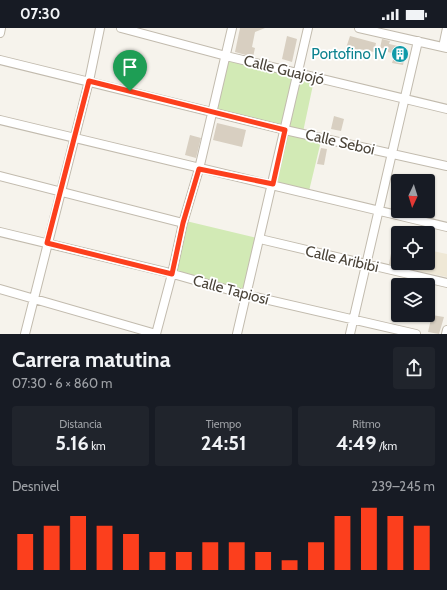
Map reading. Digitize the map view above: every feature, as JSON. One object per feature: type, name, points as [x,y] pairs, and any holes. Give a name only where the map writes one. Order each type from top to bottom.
[{"type":"street","points":[[0,33],[1,28]]},
{"type":"street","points":[[25,334],[89,81],[100,28]]},
{"type":"street","name":"Calle Guajojó","points":[[121,28],[226,56],[447,109]]},
{"type":"street","points":[[0,289],[156,334],[172,274],[183,223],[199,169],[232,28]]},
{"type":"street","points":[[237,334],[308,28]]},
{"type":"street","points":[[360,28],[383,31],[445,47],[447,28]]},
{"type":"street","points":[[350,334],[418,41]]},
{"type":"street","name":"Calle Seboi","points":[[0,60],[285,130],[447,166]]},
{"type":"street","points":[[0,120],[199,169],[273,184],[447,227]]},
{"type":"street","points":[[0,176],[183,223]]},
{"type":"street","name":"Calle Tapiosí","points":[[0,232],[247,294],[416,334]]},
{"type":"street","name":"Calle Aribibi","points":[[260,240],[447,283]]},
{"type":"street","points":[[446,334],[447,330]]},
{"type":"shaded area","points":[[435,251],[447,254],[447,277],[413,270],[435,270]]},
{"type":"green space","points":[[230,60],[292,75],[293,77],[282,126],[217,109],[227,62]]},
{"type":"green space","points":[[303,78],[314,80],[303,132],[291,128],[290,126],[300,80]]},
{"type":"green space","points":[[290,134],[321,141],[309,191],[280,183],[277,180],[286,137]]},
{"type":"green space","points":[[186,221],[257,238],[245,288],[241,290],[175,272]]},
{"type":"building","points":[[240,28],[265,28],[255,32],[252,47],[255,48],[253,57],[235,52]]},
{"type":"building","points":[[287,36],[297,39],[292,62],[282,59]]},
{"type":"building","points":[[350,36],[376,43],[374,52],[359,49],[358,54],[345,51]]},
{"type":"building","name":"Portofino IV","points":[[382,39],[390,41],[389,44],[407,48],[403,65],[392,63],[395,54],[388,52],[388,49],[380,48]]},
{"type":"building","points":[[334,116],[344,119],[341,131],[331,129]]},
{"type":"building","points":[[217,123],[246,130],[242,147],[213,140]]},
{"type":"building","points":[[190,135],[201,138],[196,158],[185,155]]},
{"type":"building","points":[[321,148],[327,149],[324,165],[317,164]]},
{"type":"building","points":[[391,254],[391,264],[389,264]]},
{"type":"building","points":[[435,316],[444,317],[439,334],[428,332],[430,322],[435,322]]},
{"type":"place","name":"Portofino IV","points":[[400,54]]},
{"type":"route","points":[[89,81],[130,91],[285,130],[273,184],[199,169],[183,223],[172,274],[47,243],[62,191],[89,81]]}]
